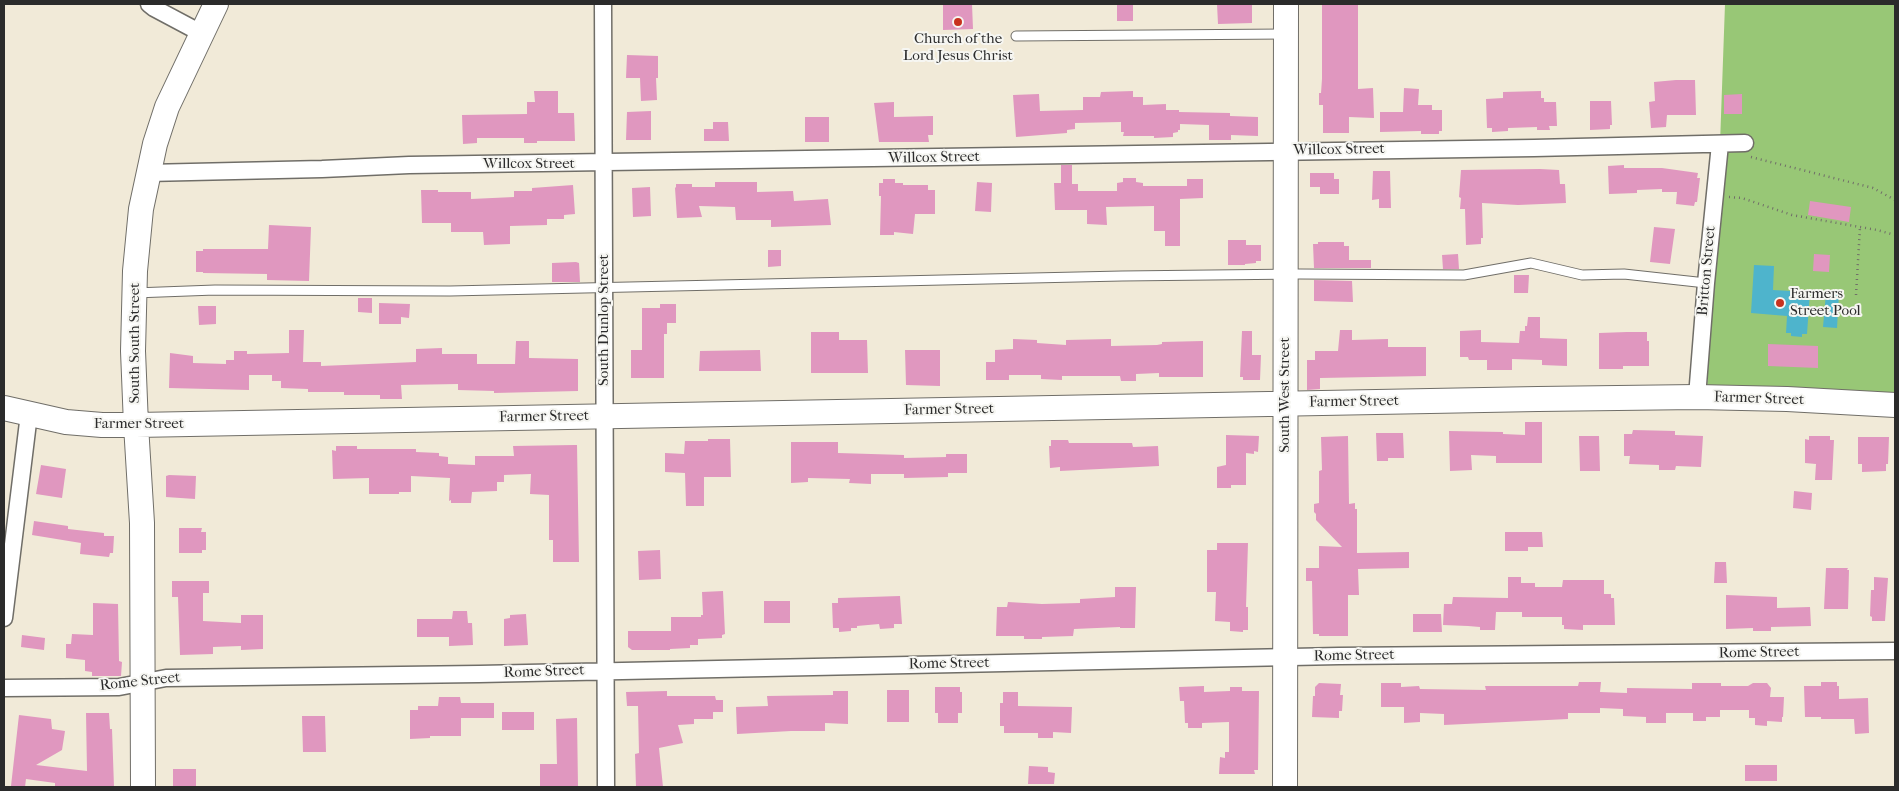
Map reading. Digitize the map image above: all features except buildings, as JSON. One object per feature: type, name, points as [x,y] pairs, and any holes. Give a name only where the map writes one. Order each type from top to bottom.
[{"type":"street","points":[[149,4],[201,33]]},
{"type":"street","name":"South South Street","points":[[143,787],[142,523],[133,351],[134,293],[141,209],[154,144],[167,107],[216,4]]},
{"type":"street","name":"South Dunlop Street","points":[[603,4],[606,787]]},
{"type":"street","name":"South West Street","points":[[1285,787],[1286,4]]},
{"type":"street","name":"Willcox Street","points":[[147,173],[409,165],[1720,144],[1746,150]]},
{"type":"street","name":"Britton Street","points":[[1697,398],[1720,144]]},
{"type":"street","name":"Farmer Street","points":[[4,408],[66,422],[136,426],[604,416],[1697,398],[1895,405]]},
{"type":"street","points":[[4,618],[29,414]]},
{"type":"street","name":"Rome Street","points":[[4,688],[120,687],[166,678],[479,674],[1285,658],[1895,651]]},
{"type":"lane","points":[[1016,36],[1286,34]]},
{"type":"lane","points":[[134,293],[215,290],[450,291],[1112,276],[1464,275],[1531,263],[1582,275],[1624,274],[1706,283]]},
{"type":"path","points":[[1746,150],[1873,188],[1895,200]]},
{"type":"path","points":[[1715,195],[1742,198],[1792,214],[1895,236]]},
{"type":"path","points":[[1856,295],[1860,227]]},
{"type":"green space","points":[[1725,4],[1895,4],[1895,397],[1707,387],[1720,144]]},
{"type":"water","name":"Farmers Street Pool","points":[[1754,265],[1774,266],[1773,290],[1810,292],[1807,334],[1802,334],[1802,337],[1791,336],[1791,333],[1786,333],[1787,316],[1751,313]]},
{"type":"water","points":[[1826,293],[1839,294],[1837,328],[1823,327]]},
{"type":"place","name":"Church of the Lord Jesus Christ","points":[[958,22]]},
{"type":"place","name":"Farmers Street Pool","points":[[1780,303]]}]
